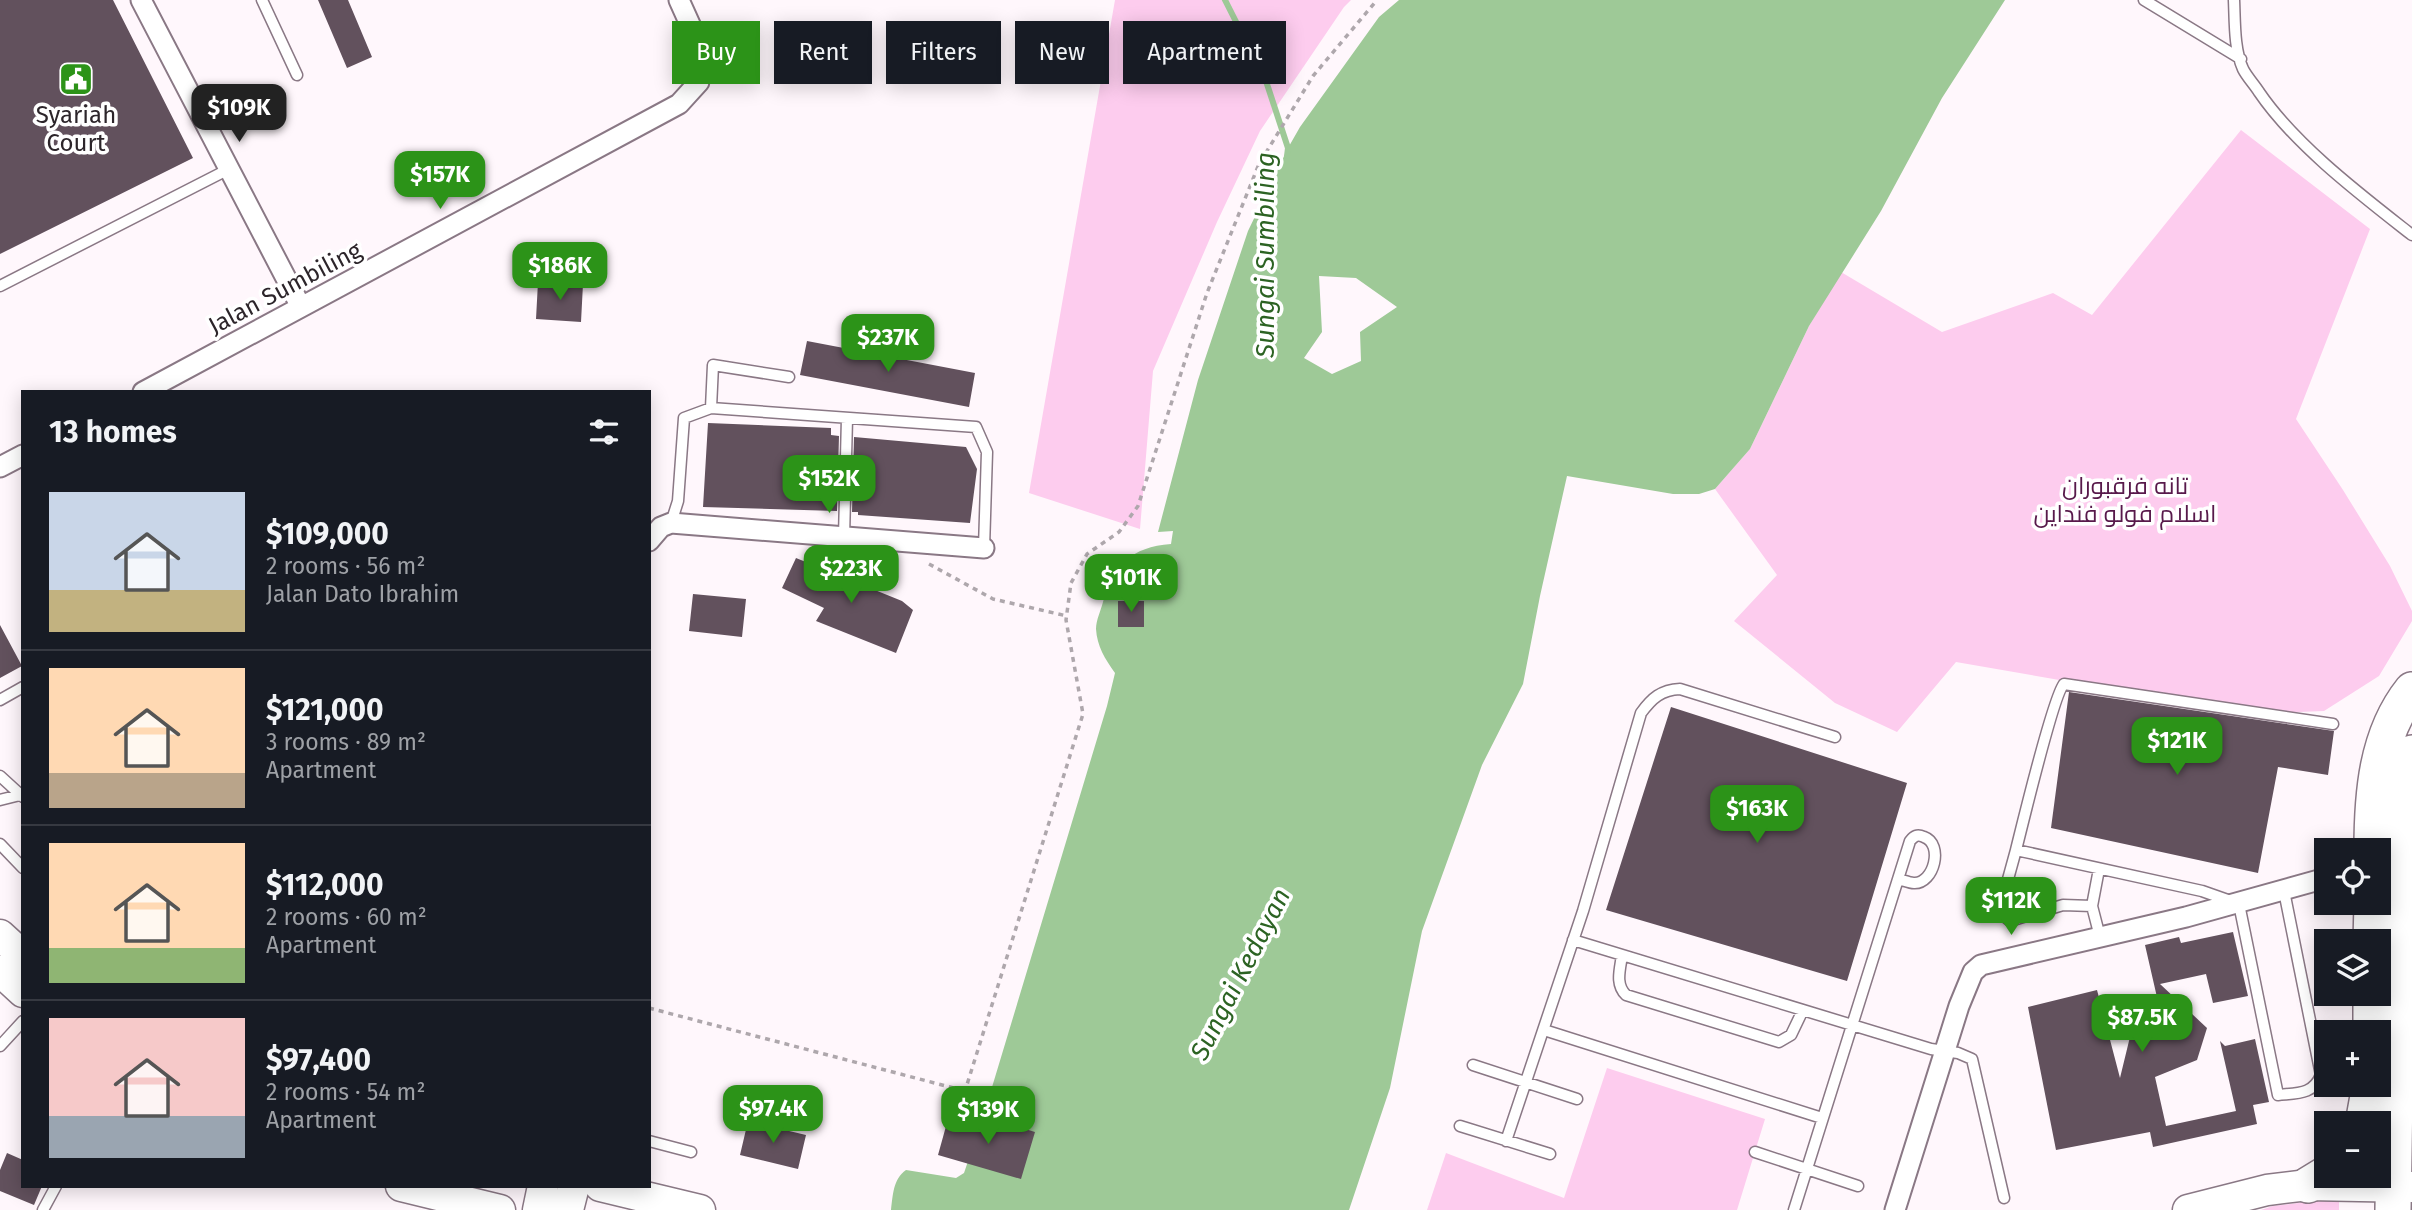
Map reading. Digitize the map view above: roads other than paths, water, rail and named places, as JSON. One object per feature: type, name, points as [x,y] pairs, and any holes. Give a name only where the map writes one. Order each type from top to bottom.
[{"type":"highway","points":[[2381,838],[2372,803],[2382,748],[2403,701],[2412,690]]},
{"type":"highway","points":[[2390,838],[2412,753]]},
{"type":"highway","points":[[2391,877],[2412,952]]},
{"type":"highway","points":[[2385,915],[2387,1193]]},
{"type":"main road","points":[[2188,1210],[2314,1180]]},
{"type":"main road","points":[[407,1188],[449,1203],[499,1210]]},
{"type":"main road","points":[[538,1210],[543,1188]]},
{"type":"main road","points":[[568,1210],[574,1188]]},
{"type":"main road","points":[[608,1188],[700,1210]]},
{"type":"main road","points":[[2362,1188],[2387,1193]]},
{"type":"street","points":[[141,0],[301,307]]},
{"type":"street","name":"Jalan Sumbiling","points":[[148,390],[679,104],[699,82],[702,51],[679,0]]},
{"type":"street","points":[[0,467],[21,456]]},
{"type":"street","points":[[651,539],[661,527],[671,523],[984,548]]},
{"type":"street","points":[[1895,1210],[1968,982],[1973,972],[1981,965],[2239,904],[2314,882]]},
{"type":"lane","points":[[262,0],[297,75]]},
{"type":"lane","points":[[2144,0],[2241,59]]},
{"type":"lane","points":[[2234,0],[2235,36],[2243,69],[2267,103],[2294,133],[2371,204],[2412,235]]},
{"type":"lane","points":[[0,286],[229,169]]},
{"type":"lane","points":[[711,408],[713,365],[789,377]]},
{"type":"lane","points":[[671,523],[678,501],[684,418],[711,408],[976,427],[987,452],[984,548]]},
{"type":"lane","points":[[844,537],[847,418]]},
{"type":"lane","points":[[2092,906],[2063,905],[2010,920],[1999,912],[2052,715],[2060,688],[2064,684],[2333,724]]},
{"type":"lane","points":[[0,700],[21,688]]},
{"type":"lane","points":[[1506,1140],[1573,940],[1641,713],[1657,695],[1680,688],[1835,737]]},
{"type":"lane","points":[[0,776],[21,796]]},
{"type":"lane","points":[[0,800],[21,796]]},
{"type":"lane","points":[[1794,1210],[1822,1118],[1910,841],[1920,835],[1927,838],[1936,853],[1930,873],[1924,881],[1914,883],[1898,879]]},
{"type":"lane","points":[[0,844],[21,866]]},
{"type":"lane","points":[[2016,850],[2202,891],[2239,904],[2278,1095],[2311,1090],[2321,1075],[2284,891]]},
{"type":"lane","points":[[2099,869],[2092,906],[2100,937]]},
{"type":"lane","points":[[1573,940],[1931,1049],[1972,1059],[2004,1198]]},
{"type":"lane","points":[[1622,955],[1618,982],[1620,990],[1626,995],[1779,1042],[1791,1035],[1803,1010]]},
{"type":"lane","points":[[0,1046],[21,1023]]},
{"type":"lane","points":[[1544,1030],[1822,1118]]},
{"type":"lane","points":[[1473,1065],[1577,1099]]},
{"type":"lane","points":[[1460,1126],[1550,1154]]},
{"type":"lane","points":[[651,1142],[691,1152]]},
{"type":"lane","points":[[1755,1152],[1858,1186]]},
{"type":"lane","points":[[43,1210],[54,1188]]},
{"type":"water","name":"Sungai Kedayan","points":[[1399,0],[2005,0],[1942,98],[1881,211],[1809,326],[1750,449],[1715,489],[1699,494],[1673,494],[1567,476],[1523,684],[1482,765],[1422,931],[1390,1088],[1349,1210],[891,1210],[896,1183],[906,1170],[956,1178],[964,1173],[1107,706],[1115,673],[1102,652],[1096,629],[1107,589],[1126,560],[1145,549],[1171,544],[1173,531],[1158,532],[1198,380],[1248,231],[1300,127],[1379,17]],"holes":[[[1319,276],[1356,278],[1397,307],[1360,332],[1361,361],[1332,374],[1304,358],[1322,332]]]},
{"type":"waterway","name":"Sungai Sumbiling","points":[[1225,0],[1266,81],[1288,148],[1287,156]]},
{"type":"place","name":"Syariah Court","points":[[76,79]]},
{"type":"park label","name":"تانه فرقبوران اسلام فولو فنداين","points":[[2125,500]]}]
